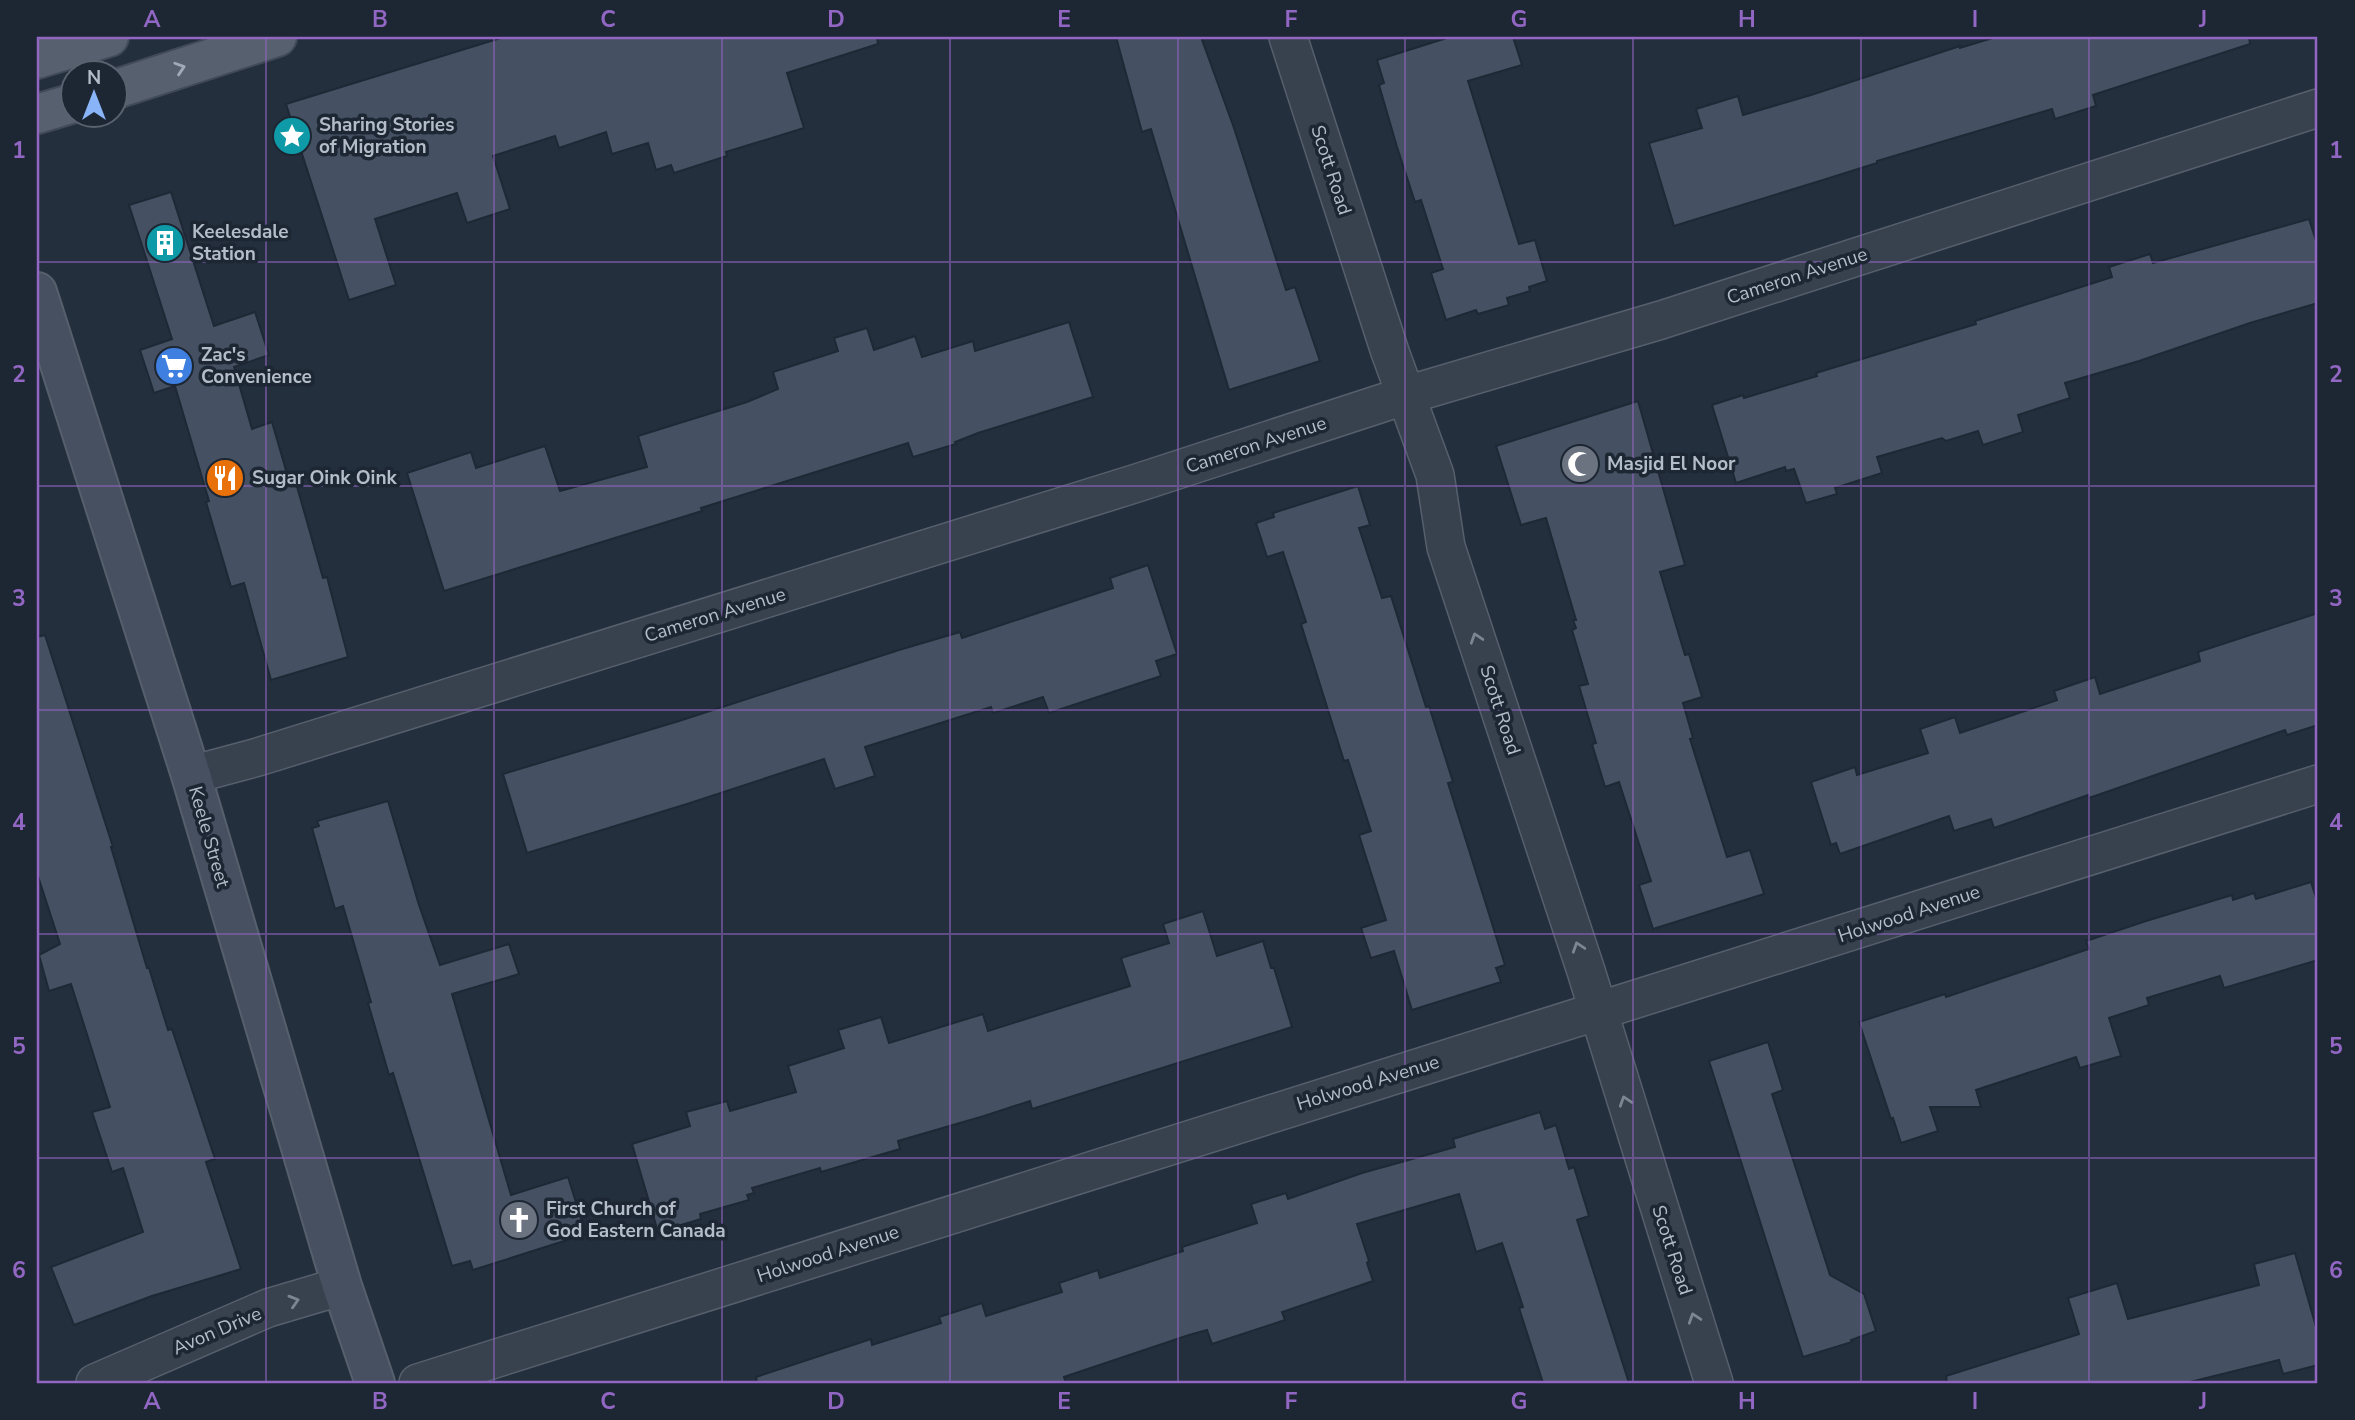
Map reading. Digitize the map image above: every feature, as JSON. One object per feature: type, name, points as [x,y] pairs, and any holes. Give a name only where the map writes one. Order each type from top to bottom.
[{"type":"main road","points":[[37,59],[109,37]]},
{"type":"main road","points":[[130,84],[277,37]]},
{"type":"main road","points":[[37,114],[60,107]]},
{"type":"main road","name":"Keele Street","points":[[37,292],[191,775],[342,1286],[374,1383]]},
{"type":"street","name":"Scott Road","points":[[1288,37],[1390,352],[1435,475],[1446,547],[1714,1383]]},
{"type":"street","name":"Cameron Avenue","points":[[191,775],[258,757],[1099,496],[1407,395],[1661,320],[2318,108]]},
{"type":"street","name":"Holwood Avenue","points":[[418,1383],[2318,784]]},
{"type":"street","name":"Avon Drive","points":[[95,1383],[268,1308],[342,1286]]},
{"type":"building","points":[[504,37],[877,37],[878,44],[787,73],[804,128],[726,152],[727,156],[674,173],[671,165],[656,170],[648,143],[612,154],[606,132],[559,148],[555,136],[493,156],[510,209],[467,223],[457,193],[375,219],[396,285],[349,300],[286,104]]},
{"type":"building","points":[[1116,37],[1201,37],[1234,128],[1286,290],[1295,287],[1320,361],[1229,390],[1151,129],[1142,132]]},
{"type":"building","points":[[1450,37],[1513,37],[1522,65],[1468,81],[1519,244],[1535,240],[1547,281],[1529,287],[1530,291],[1507,298],[1509,305],[1478,314],[1476,310],[1446,320],[1431,273],[1443,269],[1421,200],[1415,202],[1397,147],[1379,85],[1384,83],[1377,60]]},
{"type":"building","points":[[1996,37],[2249,37],[2250,44],[2093,95],[2096,106],[2055,119],[2052,109],[1674,226],[1649,143],[1702,128],[1696,109],[1738,96],[1743,115]]},
{"type":"building","points":[[171,192],[214,326],[255,312],[269,355],[234,367],[252,429],[272,422],[288,477],[294,476],[323,578],[327,577],[348,657],[271,680],[244,583],[231,587],[175,386],[154,393],[140,350],[172,339],[129,205]]},
{"type":"building","points":[[2309,219],[2318,247],[2318,303],[2065,383],[2070,398],[2018,415],[2023,432],[1983,445],[1978,431],[1946,441],[1942,438],[1877,457],[1882,473],[1835,488],[1837,494],[1806,503],[1794,469],[1786,471],[1785,467],[1736,483],[1712,405],[1817,376],[1816,373],[1976,324],[1975,321],[2112,277],[2109,267],[2150,254],[2153,263]]},
{"type":"building","points":[[1069,322],[1093,397],[978,433],[955,442],[956,444],[913,457],[908,443],[701,508],[702,511],[444,591],[407,473],[471,452],[476,468],[545,446],[560,491],[647,467],[638,436],[747,402],[778,389],[773,372],[838,351],[834,338],[867,328],[874,350],[915,336],[922,357],[973,341],[975,351]]},
{"type":"building","points":[[1638,401],[1685,565],[1660,572],[1685,655],[1689,654],[1702,697],[1683,703],[1693,738],[1690,739],[1727,857],[1750,850],[1764,894],[1653,929],[1639,885],[1651,881],[1619,782],[1605,787],[1592,744],[1596,743],[1579,686],[1588,684],[1572,630],[1576,628],[1573,620],[1576,620],[1546,518],[1521,525],[1496,446]]},
{"type":"building","points":[[1358,486],[1370,525],[1359,528],[1382,598],[1391,596],[1426,707],[1429,706],[1453,782],[1448,783],[1505,965],[1496,968],[1501,982],[1412,1010],[1394,951],[1371,958],[1361,928],[1386,920],[1359,835],[1371,831],[1348,760],[1344,761],[1301,624],[1306,622],[1283,552],[1267,557],[1256,523],[1274,517],[1273,513]]},
{"type":"building","points":[[1148,565],[1177,654],[1156,661],[1161,676],[1049,713],[1043,697],[993,713],[991,707],[865,747],[875,776],[835,789],[824,759],[527,853],[503,774],[899,650],[960,632],[962,638],[1113,588],[1110,578]]},
{"type":"building","points":[[2318,613],[2318,725],[2287,735],[2285,730],[1994,828],[1991,819],[1954,831],[1949,816],[1840,854],[1836,843],[1831,845],[1811,782],[1855,767],[1857,775],[1928,753],[1920,729],[1955,717],[1960,733],[2057,700],[2054,691],[2095,677],[2100,694],[2200,661],[2198,652]]},
{"type":"building","points":[[45,635],[113,847],[147,968],[168,1030],[172,1029],[215,1159],[206,1162],[241,1269],[152,1296],[74,1325],[51,1267],[143,1232],[123,1168],[112,1172],[92,1112],[110,1107],[71,984],[49,991],[39,955],[60,944],[37,873],[37,637]]},
{"type":"building","points":[[388,801],[440,965],[509,944],[519,974],[452,994],[511,1195],[568,1177],[586,1234],[473,1270],[470,1261],[452,1266],[393,1073],[389,1075],[343,906],[335,909],[312,828],[319,826],[317,821]]},
{"type":"building","points":[[2311,882],[2318,904],[2318,960],[2224,988],[2220,976],[2147,998],[2149,1005],[2109,1018],[2121,1056],[2080,1068],[2076,1057],[1976,1090],[1981,1107],[1930,1107],[1938,1131],[1901,1143],[1859,1022],[1945,994],[1946,997],[2089,949],[2086,941],[2146,921],[2232,895],[2233,900],[2254,893],[2256,899]]},
{"type":"building","points":[[1203,911],[1217,956],[1263,941],[1292,1027],[1032,1109],[1030,1101],[898,1141],[900,1149],[821,1172],[820,1168],[752,1188],[754,1193],[747,1195],[749,1200],[700,1214],[701,1219],[658,1232],[632,1144],[690,1126],[686,1112],[727,1101],[730,1111],[796,1092],[788,1066],[844,1048],[838,1030],[881,1017],[889,1043],[983,1014],[988,1031],[1130,986],[1121,958],[1169,943],[1163,924]]},
{"type":"building","points":[[1768,1042],[1783,1090],[1772,1094],[1830,1275],[1864,1294],[1876,1331],[1851,1340],[1852,1342],[1803,1357],[1709,1061]]},
{"type":"building","points":[[1540,1112],[1545,1129],[1556,1125],[1569,1169],[1574,1167],[1589,1216],[1577,1220],[1629,1383],[1543,1383],[1519,1308],[1523,1307],[1502,1243],[1476,1252],[1459,1194],[1357,1224],[1373,1281],[1282,1312],[1285,1320],[1212,1344],[1207,1330],[1064,1377],[1066,1383],[757,1383],[756,1377],[871,1339],[872,1345],[941,1323],[939,1317],[982,1303],[986,1316],[1062,1292],[1059,1283],[1098,1270],[1100,1278],[1183,1251],[1182,1247],[1257,1223],[1251,1204],[1286,1193],[1288,1199],[1362,1173],[1455,1147],[1453,1139]]},
{"type":"building","points":[[2295,1253],[2318,1334],[2318,1365],[2283,1374],[2279,1360],[2186,1383],[1947,1383],[1946,1376],[2079,1334],[2068,1298],[2117,1283],[2128,1319],[2259,1285],[2254,1264]]},
{"type":"place","name":"Sharing Stories of Migration","points":[[292,136]]},
{"type":"place","name":"Keelesdale Station","points":[[165,243]]},
{"type":"place","name":"Zac's Convenience","points":[[174,366]]},
{"type":"place","name":"Masjid El Noor","points":[[1580,464]]},
{"type":"place","name":"Sugar Oink Oink","points":[[225,478]]},
{"type":"place","name":"First Church of God Eastern Canada","points":[[519,1220]]}]
